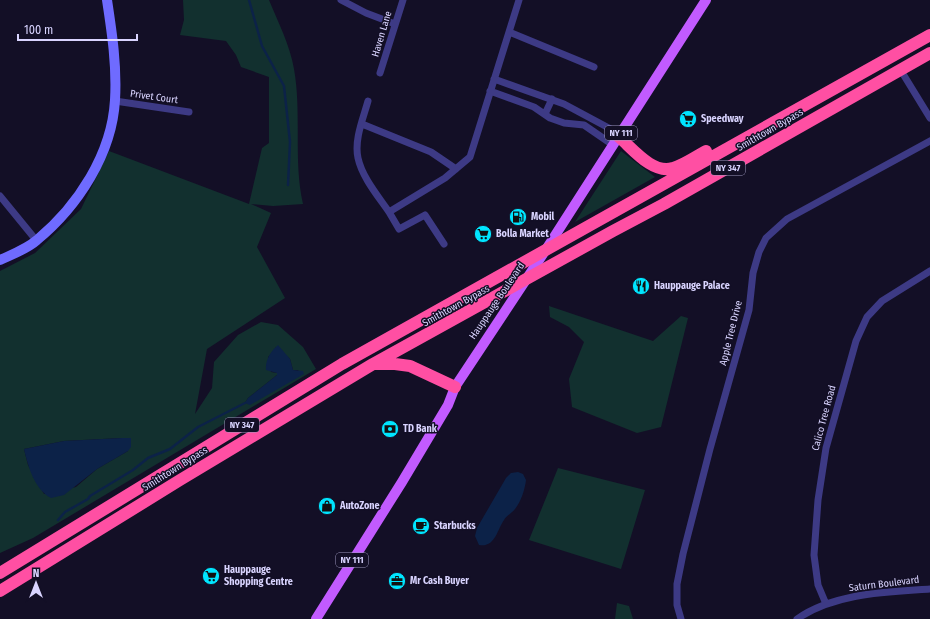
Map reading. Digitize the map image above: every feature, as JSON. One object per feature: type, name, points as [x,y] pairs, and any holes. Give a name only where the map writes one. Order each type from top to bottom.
[{"type":"highway","name":"Smithtown Bypass","points":[[0,573],[342,364],[930,35]]},
{"type":"highway","name":"Smithtown Bypass","points":[[0,591],[180,480],[373,364],[525,281],[930,53]]},
{"type":"highway","points":[[618,139],[647,161],[666,169],[677,166],[730,141],[739,142]]},
{"type":"highway","points":[[373,364],[410,366],[455,387]]},
{"type":"main road","name":"Hauppauge Boulevard","points":[[316,619],[448,405],[455,387],[618,139],[706,0]]},
{"type":"street","points":[[0,260],[36,240],[64,215],[94,172],[110,130],[115,102],[116,64],[107,0]]},
{"type":"street","points":[[341,0],[366,13],[395,24]]},
{"type":"street","name":"Haven Lane","points":[[380,73],[402,0]]},
{"type":"street","points":[[389,212],[445,178],[470,157],[519,0]]},
{"type":"street","points":[[509,32],[594,68]]},
{"type":"street","points":[[900,69],[930,118]]},
{"type":"street","points":[[494,79],[552,100],[587,115],[618,139]]},
{"type":"street","points":[[490,90],[534,106],[545,114],[564,123],[584,125],[618,139]]},
{"type":"street","points":[[545,114],[552,100]]},
{"type":"street","points":[[368,101],[358,139],[358,159],[365,176],[399,229],[425,216],[444,244]]},
{"type":"street","name":"Privet Court","points":[[115,102],[189,112]]},
{"type":"street","points":[[362,124],[431,152],[456,169]]},
{"type":"street","name":"Apple Tree Drive","points":[[681,619],[678,605],[678,584],[683,554],[710,449],[749,310],[752,273],[759,252],[766,238],[787,219],[930,141]]},
{"type":"street","points":[[0,196],[36,240]]},
{"type":"street","name":"Calico Tree Road","points":[[826,604],[818,585],[814,555],[815,526],[826,448],[856,341],[867,317],[882,301],[930,271]]},
{"type":"street","name":"Saturn Boulevard","points":[[797,619],[826,604],[855,597],[884,592],[930,589]]},
{"type":"green space","points":[[183,0],[269,0],[287,42],[294,69],[297,103],[298,171],[303,204],[273,206],[251,204],[271,213],[257,247],[285,298],[207,349],[195,414],[212,388],[214,362],[238,335],[261,322],[278,325],[303,347],[316,369],[33,538],[0,553],[0,271],[35,253],[81,209],[109,151],[249,204],[262,148],[269,143],[269,77],[241,67],[236,55],[226,41],[180,35],[184,20]],"holes":[[[276,347],[290,359],[293,370],[299,370],[245,403],[248,398],[277,375],[277,373],[271,372],[268,357]],[[122,438],[128,451],[97,469],[76,487],[44,494],[28,465],[24,449],[64,441]]]},
{"type":"green space","points":[[621,151],[655,177],[575,222]]},
{"type":"green space","points":[[549,306],[653,341],[681,316],[688,318],[661,427],[637,433],[572,407],[569,379],[584,342],[569,327],[550,317]]},
{"type":"green space","points":[[558,468],[645,490],[621,569],[529,540]]},
{"type":"green space","points":[[617,603],[629,606],[633,619],[615,619]]},
{"type":"water","points":[[278,345],[290,359],[293,370],[303,371],[304,374],[250,405],[245,403],[248,398],[277,375],[277,373],[266,370],[266,363],[273,350]]},
{"type":"water","points":[[131,438],[131,447],[128,451],[97,469],[64,495],[51,498],[40,489],[36,483],[30,470],[24,449],[64,441]]},
{"type":"water","points":[[518,472],[523,474],[526,480],[524,491],[519,503],[505,519],[492,541],[489,544],[479,545],[475,536],[477,528],[506,478],[511,473]]},
{"type":"waterway","points":[[249,0],[262,46],[284,86],[290,142],[288,185]]},
{"type":"waterway","points":[[58,520],[65,512],[133,470],[148,458],[170,449],[198,427],[245,403]]},
{"type":"place","name":"Speedway","points":[[688,119]]},
{"type":"place","name":"Mobil","points":[[518,217]]},
{"type":"place","name":"Bolla Market","points":[[483,234]]},
{"type":"place","name":"Hauppauge Palace","points":[[641,286]]},
{"type":"place","name":"TD Bank","points":[[390,429]]},
{"type":"place","name":"AutoZone","points":[[327,506]]},
{"type":"place","name":"Starbucks","points":[[421,526]]},
{"type":"place","name":"Hauppauge Shopping Centre","points":[[211,576]]},
{"type":"place","name":"Mr Cash Buyer","points":[[397,581]]}]
